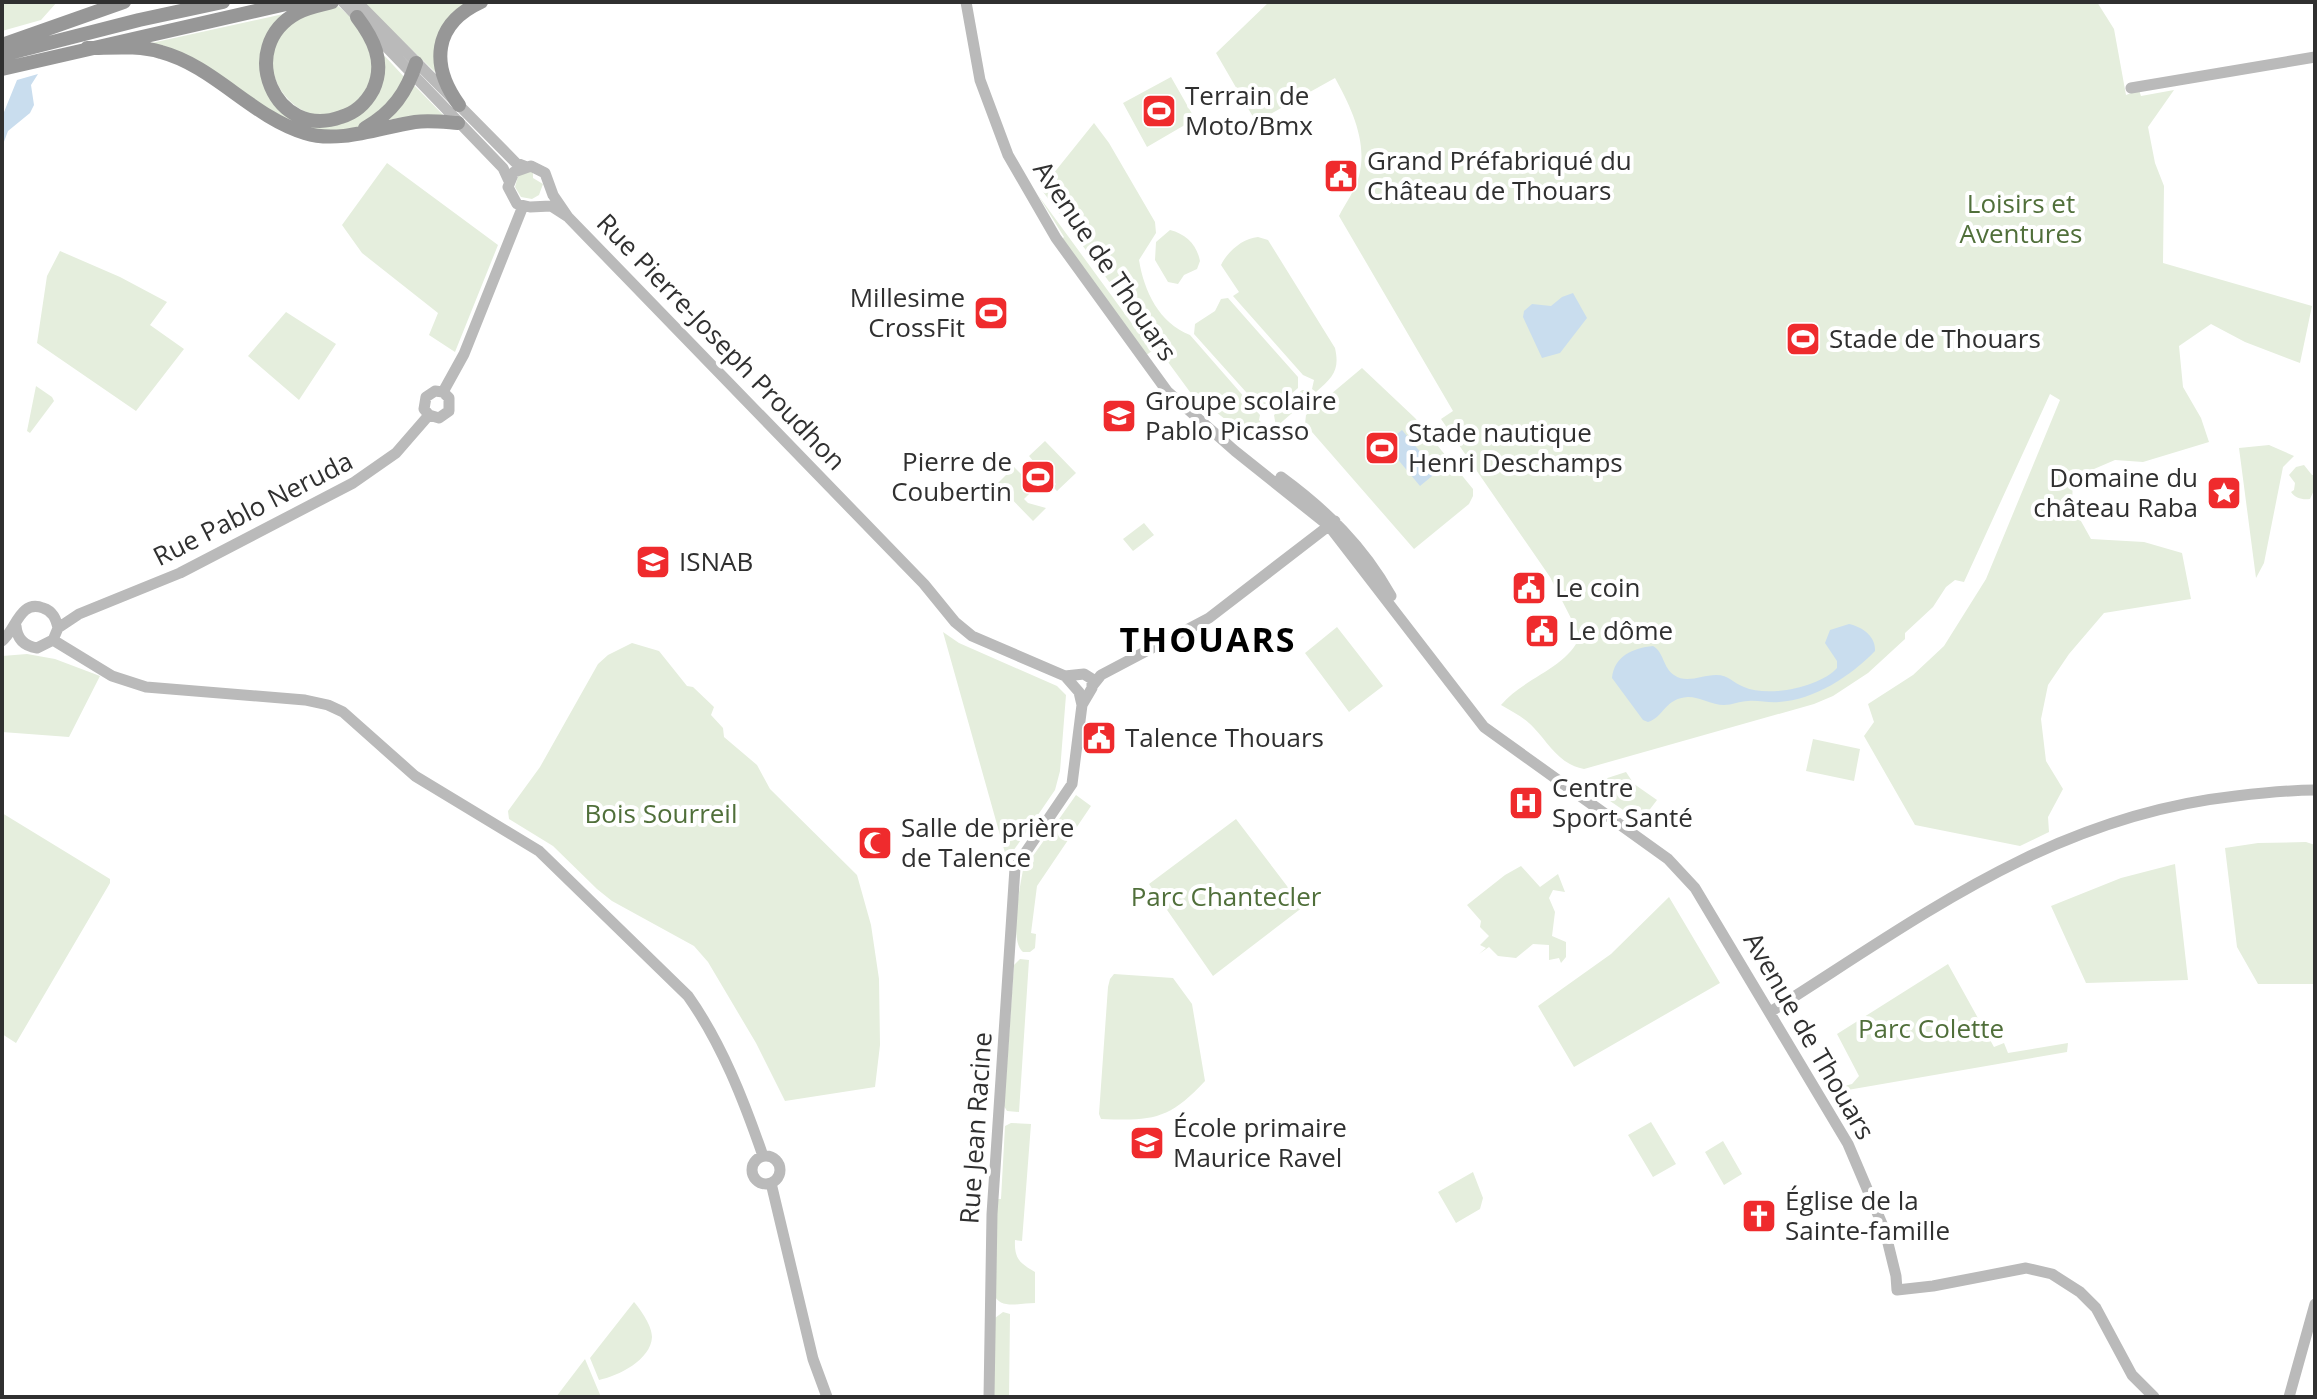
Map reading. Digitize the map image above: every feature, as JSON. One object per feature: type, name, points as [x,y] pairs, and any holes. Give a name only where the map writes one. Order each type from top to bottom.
[{"type":"highway","points":[[2,45],[124,2]]},
{"type":"highway","points":[[2,55],[208,2]]},
{"type":"highway","points":[[139,20],[223,2]]},
{"type":"highway","points":[[2,69],[295,2]]},
{"type":"highway","points":[[332,2],[296,14],[282,26],[269,46],[267,79],[274,94],[292,113],[308,119],[328,121],[354,112],[367,99],[376,80],[377,55],[360,11]]},
{"type":"highway","points":[[459,105],[447,87],[439,53],[452,21],[481,2]]},
{"type":"highway","points":[[87,48],[159,51],[184,61],[274,119],[304,133],[331,136],[420,121],[458,123]]},
{"type":"highway","points":[[358,132],[394,106],[414,69]]},
{"type":"street","points":[[343,2],[360,11],[414,69],[458,123],[503,168],[509,181],[509,194],[523,206],[537,205],[546,198],[550,188],[548,177],[541,170],[516,163],[459,105],[414,69]]},
{"type":"street","name":"Avenue de Thouars","points":[[966,2],[980,80],[1008,155],[1038,210],[1167,391],[1214,432],[1251,455],[1332,523],[1375,571],[1401,617],[1484,727],[1681,870],[1713,915],[1839,1127],[1867,1187],[1891,1254],[1897,1290],[2026,1268],[2052,1274],[2074,1287],[2096,1308],[2132,1375],[2154,1397]]},
{"type":"street","points":[[2131,88],[2315,57]]},
{"type":"street","points":[[509,181],[514,172],[524,166]]},
{"type":"street","name":"Rue Pierre-Joseph Proudhon","points":[[550,188],[568,217],[924,584],[949,615],[972,636],[1086,683]]},
{"type":"street","name":"Rue Pierre-Joseph Proudhon","points":[[537,205],[551,206],[568,217]]},
{"type":"street","points":[[443,392],[464,354],[523,206]]},
{"type":"street","points":[[435,391],[443,392],[449,398],[449,411],[439,418],[429,415],[424,409],[426,397],[435,391]]},
{"type":"street","name":"Rue Pablo Neruda","points":[[58,628],[79,614],[180,573],[353,483],[396,453],[429,415]]},
{"type":"street","points":[[1086,683],[1197,626],[1332,523]]},
{"type":"street","points":[[31,607],[42,607],[51,612],[58,628],[53,640],[37,648],[2,643],[16,626],[21,613],[31,607]]},
{"type":"street","name":"Rue Pablo Neruda","points":[[51,612],[79,614]]},
{"type":"street","points":[[16,626],[16,633],[24,644]]},
{"type":"street","points":[[53,640],[112,676],[146,687],[305,700],[328,705],[352,718],[409,765],[539,851],[688,996],[732,1076],[763,1156]]},
{"type":"street","name":"Rue Jean Racine","points":[[989,1397],[992,1214],[1017,863],[1072,784],[1086,683]]},
{"type":"street","points":[[1770,1012],[1983,878],[2057,842],[2163,808],[2252,794],[2315,790]]},
{"type":"street","points":[[763,1156],[775,1158],[779,1165],[780,1174],[771,1183],[757,1181],[752,1173],[753,1164],[763,1156]]},
{"type":"street","points":[[771,1183],[807,1336],[827,1397]]},
{"type":"street","points":[[2289,1397],[2315,1304]]},
{"type":"street","points":[[2295,1397],[2315,1326]]},
{"type":"green space","points":[[2,2],[57,2],[41,20],[2,31]]},
{"type":"green space","points":[[362,2],[473,2],[454,15],[435,72]]},
{"type":"green space","name":"Loisirs et Aventures","points":[[1269,2],[2097,2],[2114,29],[2126,95],[2139,90],[2141,96],[2174,90],[2148,127],[2155,163],[2164,186],[2163,263],[2312,306],[2300,363],[2245,342],[2211,324],[2179,346],[2183,387],[2201,418],[2209,442],[2143,462],[2115,460],[2073,478],[2072,505],[2091,539],[2144,542],[2182,553],[2191,599],[2104,613],[2069,654],[2048,685],[2041,719],[2046,761],[2063,789],[2048,817],[2049,832],[2020,846],[1915,825],[1864,736],[1874,722],[1868,704],[1913,675],[1944,646],[1986,579],[2060,400],[2050,394],[1964,582],[1955,580],[1946,587],[1933,607],[1905,633],[1905,639],[1868,673],[1833,696],[1584,769],[1561,758],[1530,724],[1501,705],[1521,687],[1556,665],[1580,636],[1550,577],[1441,419],[1453,411],[1339,216],[1358,181],[1361,150],[1352,113],[1335,78],[1256,122],[1216,53]]},
{"type":"green space","points":[[338,6],[354,20],[369,43],[371,77],[358,100],[339,114],[318,116],[299,108],[283,93],[274,74],[273,52],[284,31],[308,13]]},
{"type":"green space","points":[[288,13],[263,65],[302,121],[361,110],[381,52],[407,80],[397,96],[358,127],[334,132],[302,127],[147,44]]},
{"type":"green space","name":"Terrain de Moto/Bmx","points":[[1171,77],[1195,119],[1147,147],[1123,103]]},
{"type":"green space","points":[[414,85],[446,118],[411,116],[387,120]]},
{"type":"green space","points":[[1094,123],[1155,222],[1156,233],[1139,260],[1149,294],[1170,323],[1190,335],[1260,415],[1259,420],[1269,431],[1256,443],[1190,392],[1041,189]]},
{"type":"green space","points":[[387,163],[498,245],[455,352],[429,335],[438,313],[362,253],[342,225]]},
{"type":"green space","points":[[533,172],[533,178],[543,184],[539,195],[532,199],[521,197],[515,187],[518,176]]},
{"type":"green space","points":[[1038,195],[1152,351],[1145,356],[1061,240],[1064,237]]},
{"type":"green space","points":[[1170,230],[1190,241],[1200,261],[1197,269],[1184,275],[1178,284],[1168,282],[1155,260],[1156,242]]},
{"type":"green space","points":[[1258,237],[1268,240],[1335,348],[1337,362],[1334,373],[1316,392],[1312,389],[1314,380],[1303,375],[1233,296],[1239,292],[1221,265],[1236,246]]},
{"type":"green space","points":[[60,251],[167,302],[150,325],[184,349],[136,411],[37,343],[47,276]]},
{"type":"green space","points":[[1228,298],[1298,377],[1298,388],[1271,411],[1263,411],[1194,334],[1195,324],[1215,311],[1221,299]]},
{"type":"green space","points":[[286,312],[336,344],[299,400],[248,356]]},
{"type":"green space","name":"Stade nautique Henri Deschamps","points":[[1362,368],[1415,418],[1473,489],[1469,504],[1414,549],[1305,424],[1306,415]]},
{"type":"green space","points":[[36,386],[54,401],[30,433],[27,431]]},
{"type":"green space","points":[[1302,390],[1311,390],[1314,394],[1276,427],[1274,415]]},
{"type":"green space","points":[[1045,441],[1076,473],[1057,491],[1053,487],[1056,484],[1051,480],[1045,481],[1033,468],[1034,462],[1029,456]]},
{"type":"green space","points":[[2269,445],[2294,456],[2283,467],[2264,563],[2256,578],[2239,448]]},
{"type":"green space","points":[[2304,465],[2315,475],[2315,488],[2310,499],[2299,498],[2291,492],[2295,483],[2289,475],[2296,467]]},
{"type":"green space","points":[[1014,467],[1035,488],[1024,499],[1046,508],[1033,521],[997,484]]},
{"type":"green space","points":[[1144,523],[1154,535],[1133,551],[1123,539]]},
{"type":"green space","points":[[1337,627],[1383,686],[1349,712],[1305,653]]},
{"type":"green space","points":[[943,632],[959,643],[1057,686],[1066,695],[1060,771],[1055,790],[1007,860]]},
{"type":"green space","name":"Bois Sourreil","points":[[632,643],[659,651],[687,686],[693,687],[714,707],[711,715],[723,728],[724,737],[757,765],[770,789],[857,875],[871,925],[879,979],[880,1045],[875,1087],[785,1101],[756,1043],[708,962],[694,946],[612,901],[553,846],[509,819],[508,811],[540,767],[598,664],[608,655]]},
{"type":"green space","points":[[27,654],[55,659],[100,676],[69,737],[2,732],[2,656]]},
{"type":"green space","points":[[1813,739],[1860,749],[1854,781],[1806,771]]},
{"type":"green space","points":[[1626,772],[1634,784],[1657,800],[1644,817],[1652,823],[1651,829],[1591,788],[1592,783]]},
{"type":"green space","points":[[1076,795],[1091,806],[1037,886],[1031,933],[1036,934],[1035,948],[1023,952],[1016,926],[1023,870]]},
{"type":"green space","points":[[2,813],[110,879],[16,1043],[2,1034]]},
{"type":"green space","name":"Parc Chantecler","points":[[1236,819],[1303,907],[1213,976],[1149,884]]},
{"type":"green space","points":[[2306,842],[2315,845],[2315,984],[2258,984],[2237,947],[2225,848],[2258,843]]},
{"type":"green space","points":[[2175,864],[2188,980],[2086,983],[2051,906],[2121,878]]},
{"type":"green space","points":[[1521,866],[1540,887],[1558,874],[1565,892],[1553,890],[1549,898],[1555,912],[1552,936],[1566,942],[1566,957],[1561,963],[1559,958],[1549,960],[1549,945],[1533,944],[1516,958],[1498,956],[1489,947],[1479,954],[1486,948],[1480,945],[1489,936],[1467,905]]},
{"type":"green space","points":[[1669,897],[1720,983],[1574,1067],[1538,1006],[1611,954]]},
{"type":"green space","points":[[1020,959],[1029,960],[1019,1112],[1007,1111],[1004,1106],[1014,965]]},
{"type":"green space","name":"Parc Colette","points":[[1948,964],[1994,1047],[2004,1043],[2008,1053],[2068,1043],[2067,1052],[1836,1092],[1833,1089],[1852,1084],[1859,1076],[1837,1034]]},
{"type":"green space","points":[[1114,974],[1173,978],[1192,1004],[1205,1081],[1181,1104],[1159,1115],[1119,1120],[1101,1119],[1099,1114],[1108,987]]},
{"type":"green space","points":[[1651,1122],[1676,1164],[1653,1177],[1628,1135]]},
{"type":"green space","points":[[1011,1123],[1031,1124],[1022,1241],[1015,1240],[1015,1246],[1019,1260],[1035,1272],[1035,1303],[1005,1304],[994,1294],[996,1199],[1001,1199],[1005,1126]]},
{"type":"green space","points":[[1723,1141],[1742,1174],[1724,1185],[1705,1152]]},
{"type":"green space","points":[[1473,1172],[1483,1198],[1480,1209],[1456,1223],[1438,1192]]},
{"type":"green space","points":[[634,1302],[650,1328],[650,1345],[632,1366],[599,1380],[590,1358]]},
{"type":"green space","points":[[1003,1312],[1010,1314],[1009,1397],[993,1397],[995,1318]]},
{"type":"green space","points":[[585,1359],[601,1397],[556,1397]]},
{"type":"water","points":[[38,74],[31,85],[34,105],[30,113],[8,131],[2,147],[2,117],[17,80]]},
{"type":"water","points":[[1573,293],[1587,318],[1560,353],[1542,358],[1523,317],[1524,311],[1532,304],[1551,306]]},
{"type":"water","points":[[1402,430],[1437,472],[1420,486],[1385,444]]},
{"type":"water","points":[[1849,624],[1867,633],[1875,651],[1831,685],[1792,700],[1745,701],[1724,705],[1697,698],[1680,698],[1648,722],[1643,720],[1612,678],[1616,664],[1626,654],[1653,646],[1670,672],[1679,678],[1720,675],[1754,690],[1793,689],[1819,681],[1837,668],[1837,661],[1825,643],[1830,630]]},
{"type":"place","name":"Terrain de Moto/Bmx","points":[[1159,111]]},
{"type":"place","name":"Grand Préfabriqué du Château de Thouars","points":[[1341,176]]},
{"type":"place","name":"Millesime CrossFit","points":[[991,313]]},
{"type":"place","name":"Stade de Thouars","points":[[1803,339]]},
{"type":"place","name":"Groupe scolaire Pablo Picasso","points":[[1119,416]]},
{"type":"place","name":"Stade nautique Henri Deschamps","points":[[1382,448]]},
{"type":"place","name":"Pierre de Coubertin","points":[[1038,477]]},
{"type":"place","name":"Domaine du château Raba","points":[[2224,493]]},
{"type":"place","name":"ISNAB","points":[[653,562]]},
{"type":"place","name":"Le coin","points":[[1529,588]]},
{"type":"place","name":"Le dôme","points":[[1542,631]]},
{"type":"place","name":"Talence Thouars","points":[[1099,738]]},
{"type":"place","name":"Centre Sport Santé","points":[[1526,803]]},
{"type":"place","name":"Salle de prière de Talence","points":[[875,843]]},
{"type":"place","name":"École primaire Maurice Ravel","points":[[1147,1143]]},
{"type":"place","name":"Église de la Sainte-famille","points":[[1759,1216]]},
{"type":"district","name":"THOUARS","points":[[1208,640]]}]
